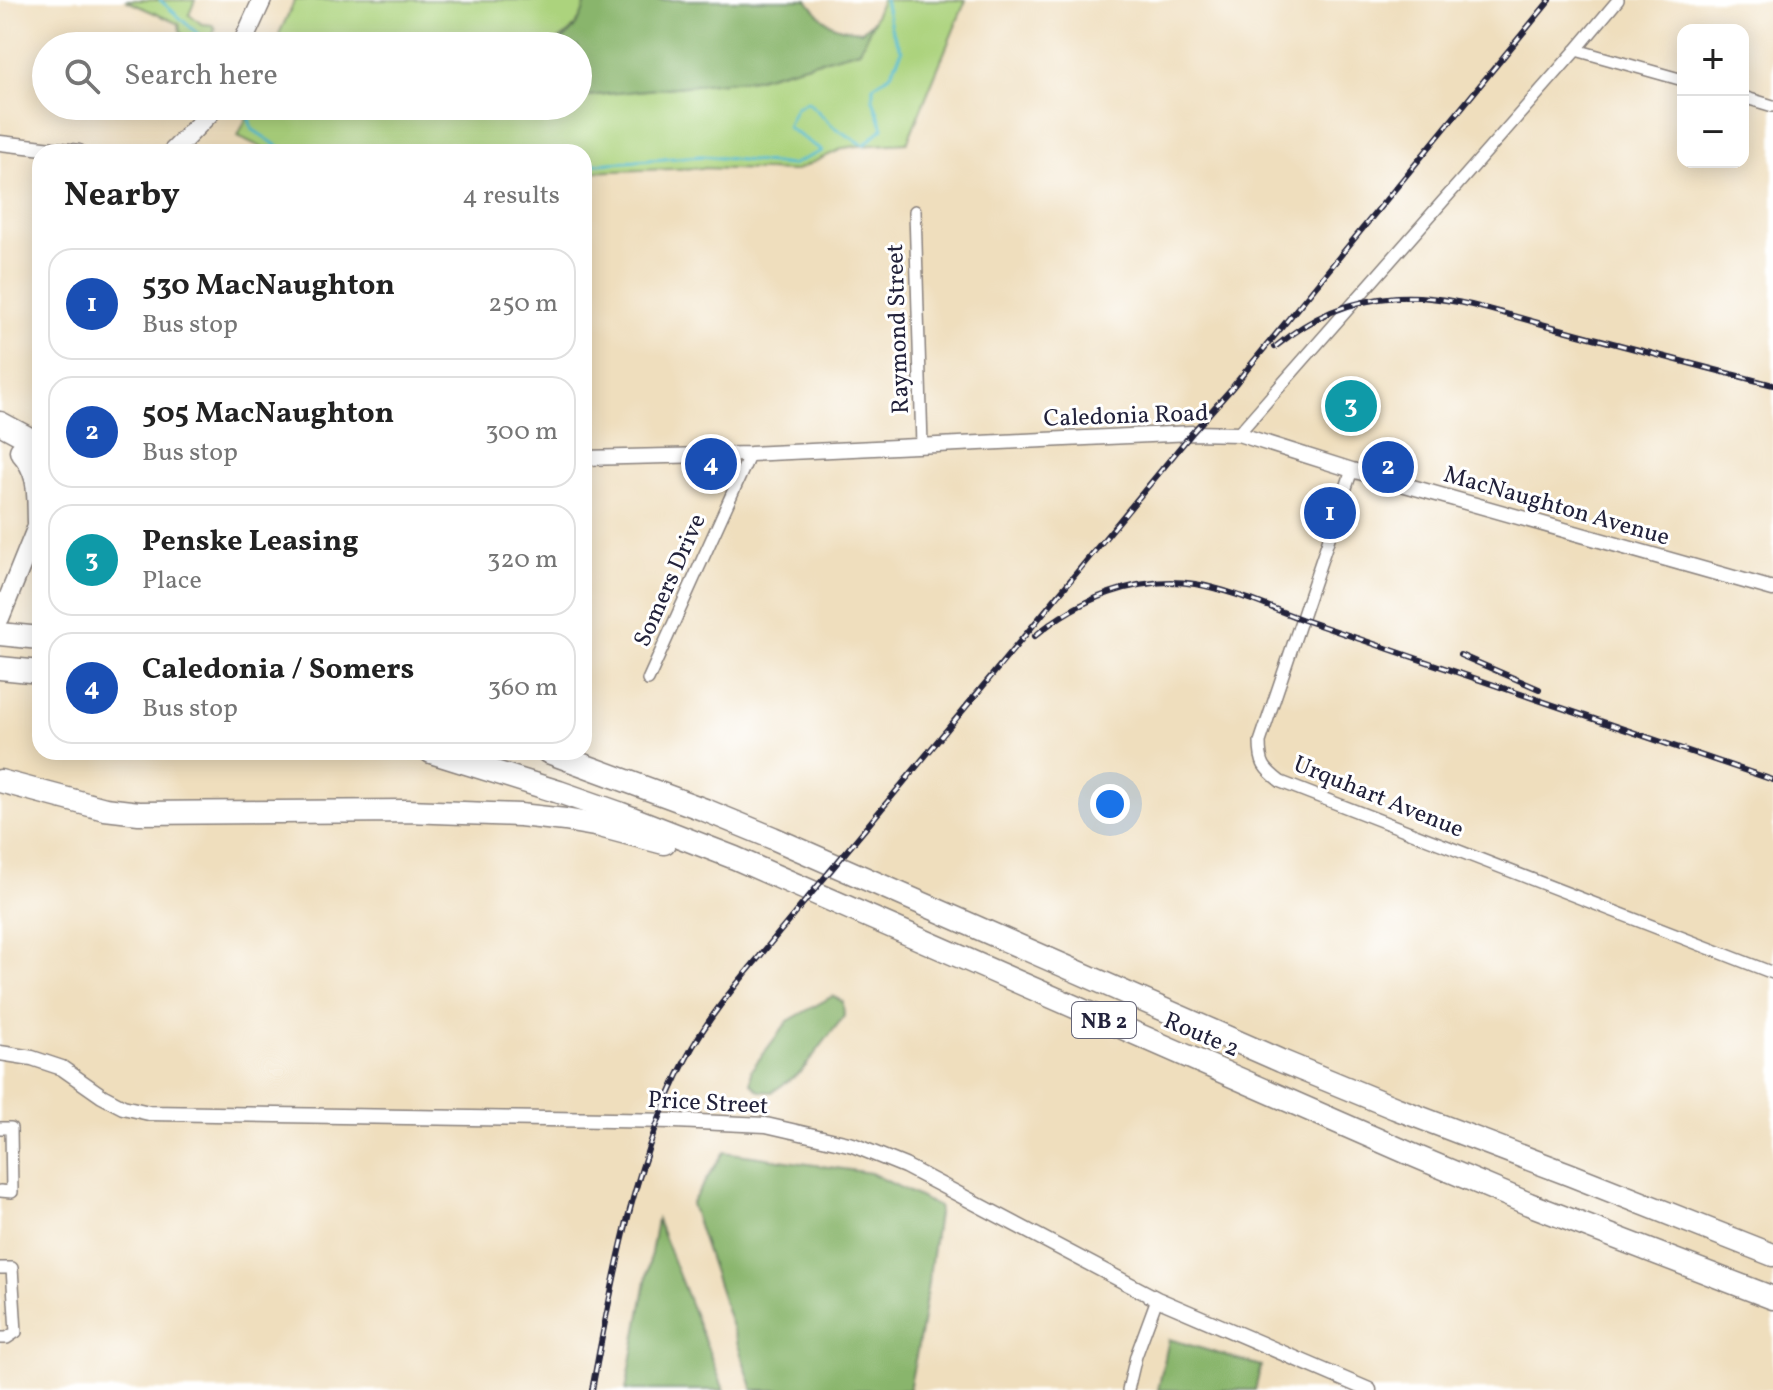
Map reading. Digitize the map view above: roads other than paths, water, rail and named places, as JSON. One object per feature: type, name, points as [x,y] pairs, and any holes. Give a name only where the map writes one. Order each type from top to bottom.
[{"type":"highway","points":[[0,423],[32,446]]},
{"type":"highway","points":[[0,440],[32,447]]},
{"type":"highway","points":[[5,629],[32,636]]},
{"type":"highway","points":[[1,668],[32,671]]},
{"type":"highway","points":[[592,758],[623,771],[659,793]]},
{"type":"highway","name":"Route 2","points":[[457,760],[619,813],[735,858],[1415,1156],[1529,1204],[1773,1298]]},
{"type":"highway","name":"Route 2","points":[[570,760],[773,838],[1321,1078],[1773,1255]]},
{"type":"highway","points":[[0,781],[93,807],[139,813],[471,812],[565,820],[694,852],[742,871],[789,883]]},
{"type":"main road","points":[[247,32],[262,0]]},
{"type":"main road","points":[[179,144],[202,120]]},
{"type":"main road","points":[[197,144],[207,120]]},
{"type":"main road","points":[[5,629],[32,546]]},
{"type":"street","name":"Caledonia Road","points":[[592,458],[750,454],[1192,433],[1238,434],[1618,0]]},
{"type":"street","points":[[1576,50],[1677,78]]},
{"type":"street","points":[[1749,99],[1773,106]]},
{"type":"street","points":[[0,143],[32,147]]},
{"type":"street","name":"Raymond Street","points":[[915,211],[922,445]]},
{"type":"street","name":"MacNaughton Avenue","points":[[1238,434],[1352,470],[1773,589]]},
{"type":"street","name":"Somers Drive","points":[[648,680],[750,454]]},
{"type":"street","name":"Urquhart Avenue","points":[[1352,470],[1260,742],[1260,758],[1267,771],[1281,782],[1773,973]]},
{"type":"street","name":"Price Street","points":[[0,1053],[32,1058],[62,1068],[123,1107],[149,1113],[766,1125],[853,1145],[905,1166],[1157,1299],[1369,1390]]},
{"type":"street","points":[[0,1128],[11,1128],[12,1192],[0,1191]]},
{"type":"street","points":[[0,1268],[12,1268],[16,1332],[7,1338],[0,1338]]},
{"type":"street","points":[[1128,1390],[1136,1356],[1157,1299]]},
{"type":"waterway","points":[[160,0],[196,32]]},
{"type":"waterway","points":[[592,164],[702,156],[791,165],[822,151],[787,127],[796,107],[807,101],[835,128],[864,145],[883,128],[873,99],[873,86],[890,75],[902,51],[891,28],[885,0]]},
{"type":"waterway","points":[[249,120],[252,129],[274,144]]},
{"type":"railway","points":[[592,1390],[617,1263],[652,1138],[686,1059],[711,1019],[785,925],[1550,0]]},
{"type":"railway","points":[[1275,347],[1303,327],[1346,306],[1379,299],[1417,297],[1476,306],[1773,385]]},
{"type":"railway","points":[[1035,636],[1070,611],[1110,593],[1152,583],[1195,584],[1235,594],[1773,780]]},
{"type":"railway","points":[[1460,655],[1539,689]]},
{"type":"place","name":"Penske Leasing","points":[[1351,406]]},
{"type":"place","name":"Caledonia / Somers","points":[[711,464]]},
{"type":"place","name":"505 MacNaughton","points":[[1388,467]]},
{"type":"place","name":"530 MacNaughton","points":[[1330,513]]}]
